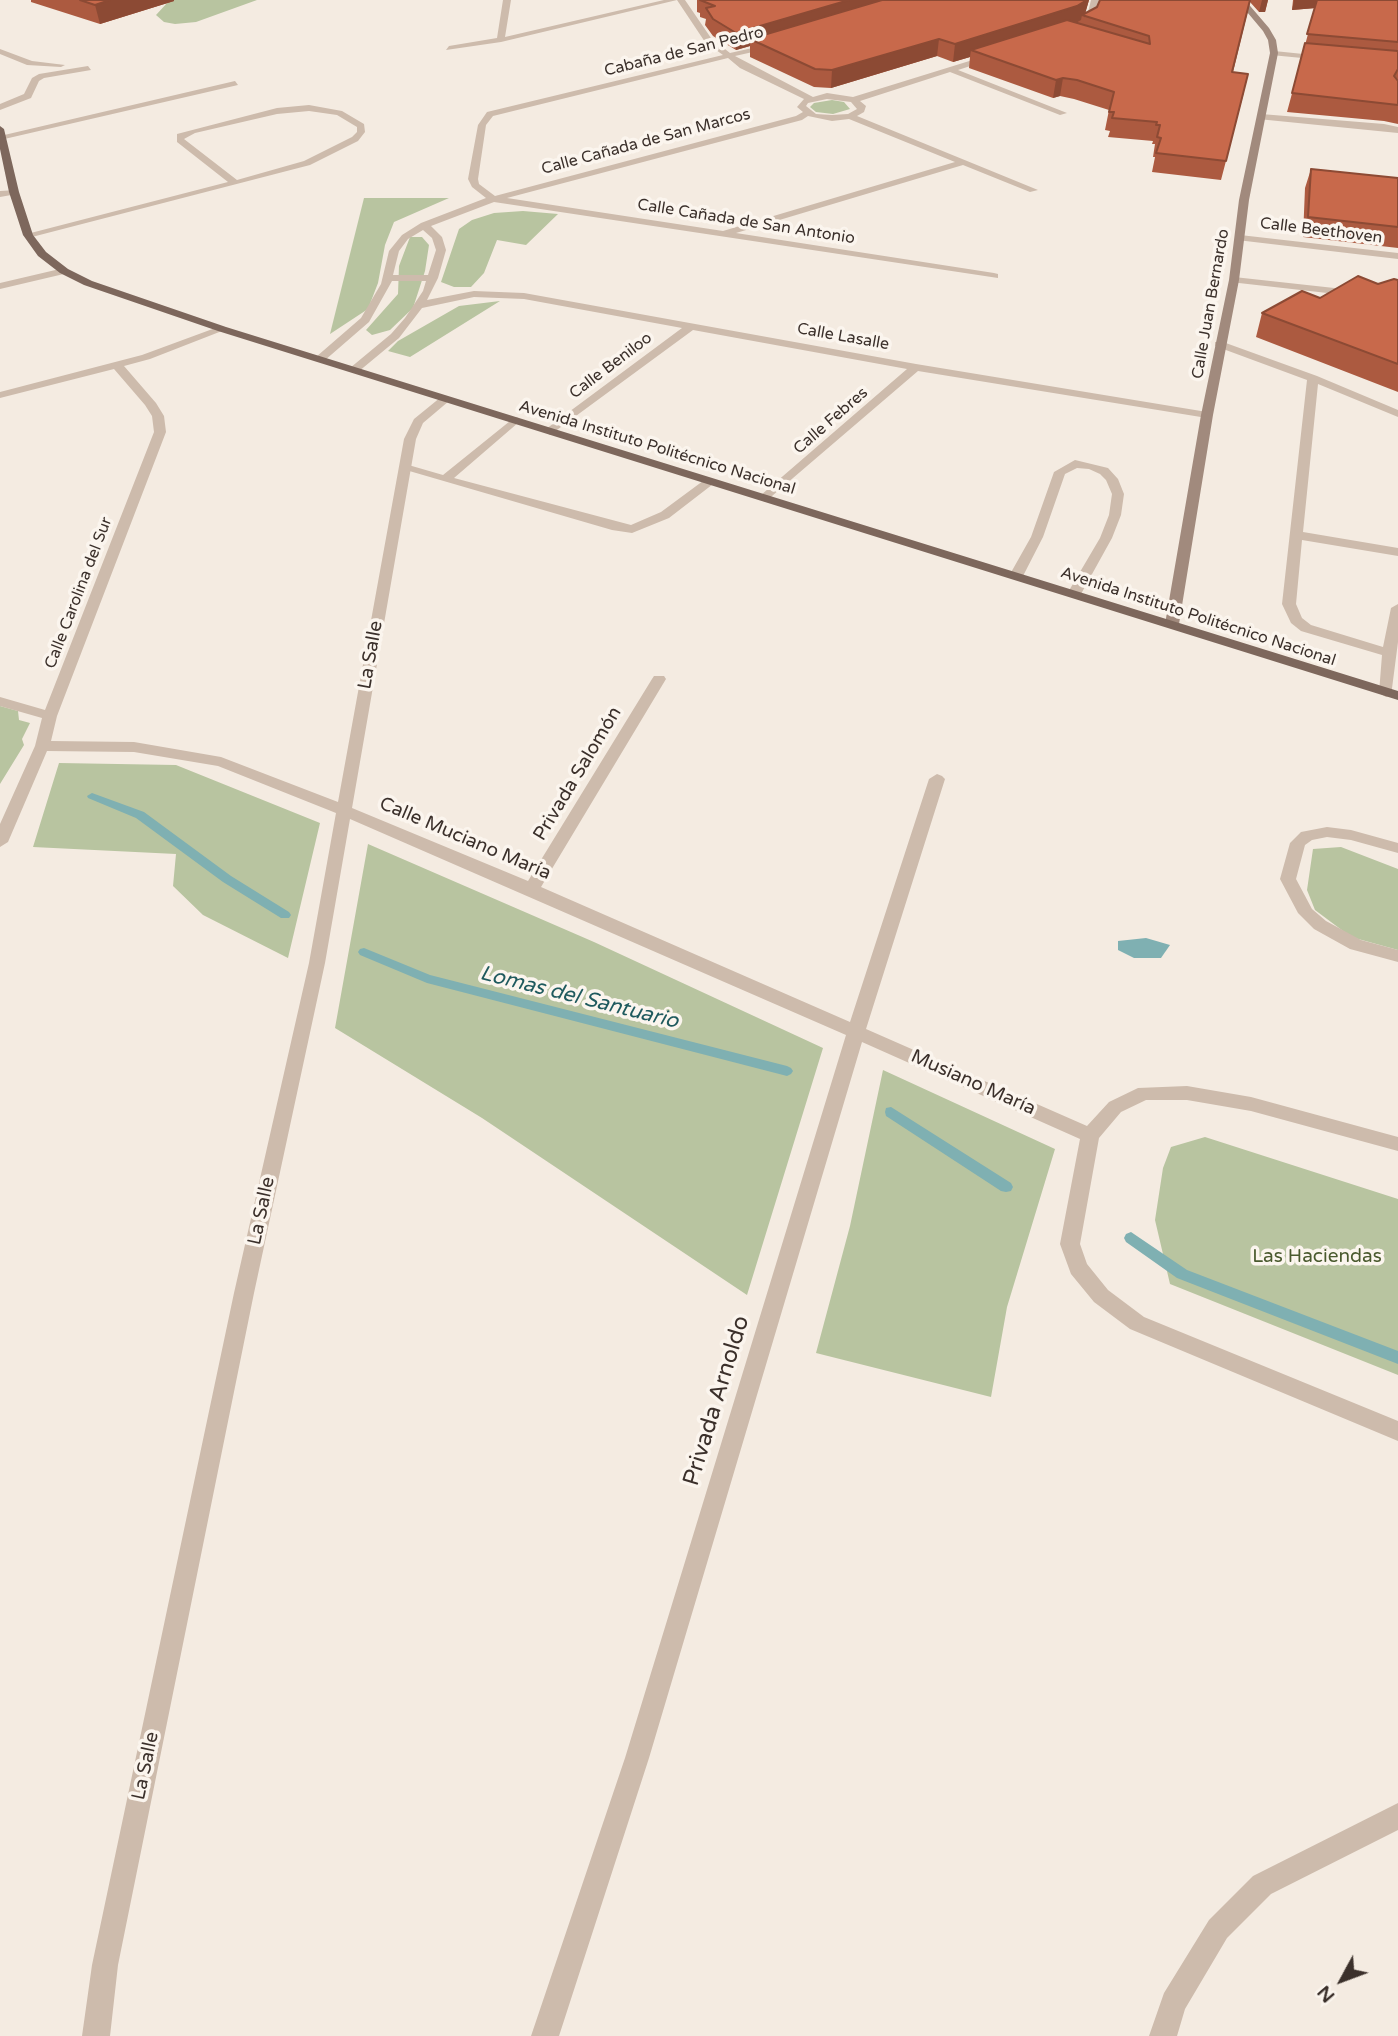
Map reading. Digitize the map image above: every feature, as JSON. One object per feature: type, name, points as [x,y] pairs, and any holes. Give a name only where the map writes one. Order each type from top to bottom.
[{"type":"main road","name":"Avenida Instituto Politécnico Nacional","points":[[1,133],[14,192],[28,235],[42,254],[64,271],[97,286],[445,399],[1392,694]]},
{"type":"street","points":[[501,40],[506,0]]},
{"type":"street","points":[[449,48],[501,40],[674,0]]},
{"type":"street","points":[[681,0],[708,40],[743,66],[811,99]]},
{"type":"street","points":[[1078,28],[1088,20],[1096,4],[1095,0]]},
{"type":"street","points":[[1241,0],[1266,30],[1272,40],[1274,52],[1329,58]]},
{"type":"street","name":"Cabaña de San Pedro","points":[[493,200],[475,185],[473,179],[482,125],[490,114],[731,57],[781,42]]},
{"type":"street","points":[[0,51],[38,65],[87,66],[41,76],[35,80],[33,90],[28,96],[0,107]]},
{"type":"street","name":"Calle Juan Bernardo","points":[[1172,624],[1219,344],[1234,280],[1244,200],[1274,52]]},
{"type":"street","points":[[853,100],[1001,53]]},
{"type":"street","points":[[949,69],[1063,113]]},
{"type":"street","points":[[1,133],[235,83]]},
{"type":"street","points":[[836,96],[853,100],[862,106],[861,110],[850,116],[832,118],[807,113],[801,107],[811,99],[836,96]]},
{"type":"street","points":[[28,235],[235,183],[282,171],[326,155],[355,139],[361,132],[360,126],[339,113],[309,108],[265,114],[180,136],[180,140],[235,183]]},
{"type":"street","name":"Calle Cañada de San Marcos","points":[[320,359],[365,320],[377,302],[394,251],[405,237],[424,225],[493,200],[799,118],[807,113]]},
{"type":"street","points":[[850,116],[960,163],[1033,190]]},
{"type":"street","points":[[1261,117],[1398,130]]},
{"type":"street","points":[[1304,121],[1307,128],[1321,132],[1390,138],[1398,136]]},
{"type":"street","points":[[720,234],[960,163]]},
{"type":"street","points":[[0,194],[14,192]]},
{"type":"street","name":"Calle Cañada de San Antonio","points":[[493,200],[994,276]]},
{"type":"street","points":[[354,370],[395,336],[420,305],[433,278],[441,250],[437,237],[424,225]]},
{"type":"street","name":"Calle Beethoven","points":[[1240,238],[1398,256]]},
{"type":"street","points":[[0,286],[64,271]]},
{"type":"street","points":[[387,278],[433,278]]},
{"type":"street","points":[[1234,280],[1398,298]]},
{"type":"street","name":"Calle Lasalle","points":[[420,305],[474,294],[524,296],[916,367],[1207,415]]},
{"type":"street","name":"Calle Beniloo","points":[[550,431],[691,326]]},
{"type":"street","points":[[0,395],[146,357],[222,328]]},
{"type":"street","points":[[1219,344],[1313,378],[1398,414]]},
{"type":"street","name":"Calle Carolina del Sur","points":[[0,842],[7,806],[42,746],[50,716],[160,432],[158,416],[150,403],[117,365]]},
{"type":"street","name":"Calle Febres","points":[[765,498],[916,367]]},
{"type":"street","points":[[1313,378],[1289,604],[1296,620],[1321,634],[1389,653]]},
{"type":"street","name":"La Salle","points":[[96,2036],[105,1965],[244,1293],[317,963],[410,439],[418,421],[445,399]]},
{"type":"street","points":[[446,478],[515,420]]},
{"type":"street","points":[[1016,576],[1037,537],[1060,472],[1075,464],[1091,466],[1104,471],[1112,479],[1118,494],[1115,515],[1106,538],[1074,594]]},
{"type":"street","points":[[405,468],[616,527],[632,529],[665,515],[711,481]]},
{"type":"street","points":[[1296,535],[1398,552]]},
{"type":"street","points":[[1392,694],[1389,653],[1398,608]]},
{"type":"street","name":"Privada Salomón","points":[[531,889],[659,679]]},
{"type":"street","points":[[0,701],[50,716]]},
{"type":"street","name":"Calle Muciano María","points":[[42,746],[134,747],[207,760],[343,810],[531,889],[856,1032]]},
{"type":"street","name":"Privada Arnoldo","points":[[545,2036],[637,1758],[856,1032],[937,779]]},
{"type":"street","points":[[1398,848],[1352,835],[1326,832],[1307,836],[1298,843],[1288,879],[1306,913],[1320,925],[1356,945],[1398,956]]},
{"type":"street","name":"Musiano María","points":[[856,1032],[1090,1135]]},
{"type":"street","points":[[1398,1144],[1251,1104],[1187,1093],[1144,1093],[1115,1107],[1090,1135],[1070,1244],[1088,1283],[1116,1310],[1137,1323],[1398,1432]]},
{"type":"street","points":[[1163,2036],[1174,2003],[1219,1929],[1262,1885],[1398,1816]]},
{"type":"green space","points":[[164,0],[257,0],[196,22],[175,24],[164,22],[156,15],[168,2]]},
{"type":"green space","points":[[832,100],[844,102],[850,109],[833,114],[816,112],[810,107],[814,103]]},
{"type":"green space","points":[[364,198],[449,198],[394,222],[385,245],[378,283],[368,309],[330,334]]},
{"type":"green space","points":[[523,211],[558,214],[526,245],[497,240],[484,273],[471,287],[454,287],[441,282],[459,229],[472,220],[494,213]]},
{"type":"green space","points":[[410,237],[422,237],[429,245],[425,271],[413,308],[390,330],[372,335],[366,330],[398,294],[399,266]]},
{"type":"green space","points":[[500,301],[410,357],[388,351],[398,341],[459,306]]},
{"type":"green space","points":[[0,706],[18,711],[19,720],[30,723],[22,739],[24,745],[0,784]]},
{"type":"green space","points":[[59,763],[176,765],[320,823],[288,958],[203,915],[173,886],[176,854],[33,847]]},
{"type":"green space","points":[[368,844],[594,942],[823,1048],[747,1295],[482,1118],[335,1028]]},
{"type":"green space","points":[[1341,847],[1398,869],[1398,950],[1351,937],[1315,910],[1307,890],[1313,849]]},
{"type":"green space","points":[[883,1070],[1055,1149],[1007,1307],[991,1397],[816,1353],[850,1226]]},
{"type":"green space","name":"Las Haciendas","points":[[1205,1137],[1398,1199],[1398,1375],[1170,1284],[1155,1220],[1163,1168],[1171,1147]]},
{"type":"water","points":[[1146,938],[1170,945],[1161,958],[1134,958],[1118,950],[1118,941]]},
{"type":"building","points":[[80,0],[110,0],[95,5]]},
{"type":"building","points":[[700,0],[849,0],[736,33],[713,19],[706,8],[715,6]]},
{"type":"building","points":[[882,0],[1087,0],[1077,6],[955,44],[939,39],[832,70],[815,69],[750,39]]},
{"type":"building","points":[[1100,0],[1250,0],[1232,72],[1248,74],[1226,161],[1156,153],[1161,138],[1157,137],[1160,125],[1156,125],[1157,122],[1112,118],[1114,112],[1109,112],[1114,92],[1077,80],[1056,80],[971,50],[1067,20],[1150,44],[1149,36],[1082,15],[1097,7]]},
{"type":"building","points":[[1317,0],[1398,0],[1398,42],[1307,34]]},
{"type":"building","points":[[1305,43],[1398,51],[1398,69],[1394,76],[1398,81],[1398,105],[1292,93]]},
{"type":"building","points":[[1311,169],[1398,178],[1398,227],[1308,217]]},
{"type":"building","points":[[1358,276],[1378,284],[1398,280],[1398,364],[1262,313],[1302,291],[1320,298]]},
{"type":"waterway","name":"Lomas del Santuario","points":[[92,796],[140,815],[227,879],[285,915]]},
{"type":"waterway","name":"Lomas del Santuario","points":[[364,952],[427,979],[787,1071]]},
{"type":"waterway","name":"Lomas del Santuario","points":[[891,1112],[1006,1187]]},
{"type":"waterway","name":"Lomas del Santuario","points":[[1131,1238],[1182,1274],[1398,1358]]}]
